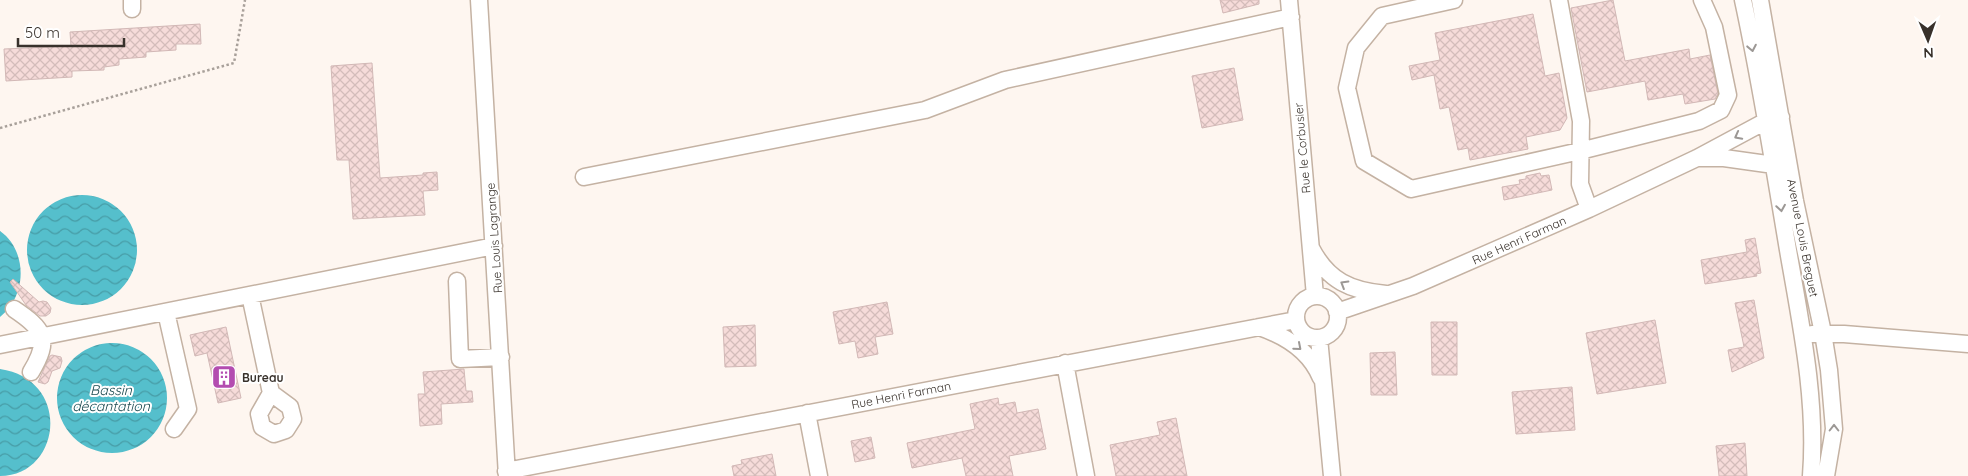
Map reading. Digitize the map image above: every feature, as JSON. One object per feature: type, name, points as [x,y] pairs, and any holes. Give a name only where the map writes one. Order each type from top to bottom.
[{"type":"street","name":"Rue Louis Lagrange","points":[[479,0],[507,473]]},
{"type":"street","name":"Rue le Corbusier","points":[[1289,0],[1315,296]]},
{"type":"street","points":[[1454,0],[1382,16],[1356,48],[1347,88],[1364,162],[1411,189],[1580,151],[1699,120],[1721,110],[1728,95],[1714,27],[1702,0]]},
{"type":"street","points":[[1559,0],[1581,121],[1580,184],[1589,209]]},
{"type":"street","name":"Avenue Louis Breguet","points":[[1743,0],[1774,119]]},
{"type":"street","name":"Avenue Louis Breguet","points":[[1760,0],[1811,408],[1813,442],[1811,476]]},
{"type":"street","points":[[584,177],[925,110],[1005,80],[1291,17]]},
{"type":"street","name":"Rue Henri Farman","points":[[1337,312],[1391,295],[1589,209],[1774,119]]},
{"type":"street","name":"Rue Henri Farman","points":[[1697,158],[1724,158],[1781,164]]},
{"type":"street","name":"Avenue Louis Breguet","points":[[1781,164],[1823,333],[1829,370],[1834,429],[1826,476]]},
{"type":"street","points":[[0,344],[250,295],[283,283],[313,277],[494,246]]},
{"type":"street","points":[[1310,246],[1324,266],[1343,284],[1366,292],[1391,295]]},
{"type":"street","points":[[457,281],[460,359],[501,357]]},
{"type":"street","points":[[250,295],[271,393]]},
{"type":"street","points":[[1315,296],[1330,300],[1337,312],[1337,324],[1334,330],[1319,338],[1308,336],[1302,332],[1296,320],[1299,306],[1304,300],[1315,296]]},
{"type":"street","points":[[14,309],[38,327],[43,336],[43,348],[31,372]]},
{"type":"street","points":[[166,312],[188,409],[174,429]]},
{"type":"street","name":"Rue Henri Farman","points":[[507,473],[807,413],[1296,320]]},
{"type":"street","points":[[1259,327],[1273,332],[1301,350],[1319,372],[1323,382]]},
{"type":"street","points":[[1802,335],[1823,333],[1968,344]]},
{"type":"street","points":[[1319,338],[1332,476]]},
{"type":"street","points":[[1065,364],[1086,476]]},
{"type":"street","points":[[807,413],[819,476]]},
{"type":"path","points":[[0,128],[234,63],[245,0]]},
{"type":"water","points":[[82,195],[93,196],[103,200],[121,211],[132,229],[136,239],[136,261],[132,271],[121,289],[103,300],[93,304],[82,305],[71,304],[61,300],[43,289],[32,271],[28,261],[27,250],[28,239],[32,229],[43,211],[61,200],[71,196]]},
{"type":"water","points":[[0,231],[14,246],[18,255],[21,276],[16,296],[10,307],[0,317]]},
{"type":"water","name":"Bassin décantation","points":[[112,343],[133,347],[151,359],[163,377],[167,398],[163,419],[151,437],[133,449],[112,453],[91,449],[73,437],[61,419],[57,398],[61,377],[73,359],[91,347]]},
{"type":"water","points":[[0,369],[23,377],[39,390],[48,408],[50,427],[46,445],[36,461],[21,472],[0,476]]},
{"type":"building","points":[[1220,0],[1259,0],[1259,4],[1223,13]]},
{"type":"building","points":[[1613,0],[1625,61],[1689,49],[1690,59],[1710,55],[1718,94],[1715,99],[1685,104],[1683,94],[1648,100],[1645,81],[1587,92],[1571,8]]},
{"type":"building","points":[[1533,14],[1545,76],[1559,73],[1567,118],[1560,130],[1526,137],[1528,149],[1470,160],[1468,148],[1458,150],[1449,107],[1440,109],[1434,75],[1412,80],[1409,66],[1440,60],[1435,33]]},
{"type":"building","points":[[200,24],[201,44],[176,44],[176,50],[146,52],[146,57],[119,59],[119,65],[104,67],[104,70],[72,71],[72,77],[6,81],[4,49],[71,46],[70,32]]},
{"type":"building","points":[[372,63],[380,178],[423,175],[423,173],[437,172],[438,190],[423,191],[425,215],[353,219],[349,160],[337,160],[331,66]]},
{"type":"building","points":[[1234,68],[1243,120],[1202,128],[1192,76]]},
{"type":"building","points":[[1540,173],[1541,176],[1549,175],[1552,190],[1504,200],[1502,187],[1520,184],[1519,180],[1526,179],[1526,176]]},
{"type":"building","points":[[1755,238],[1761,273],[1756,274],[1757,276],[1705,284],[1701,260],[1747,252],[1745,240]]},
{"type":"building","points":[[13,279],[39,302],[47,302],[51,308],[50,313],[46,316],[40,316],[26,305],[10,282]]},
{"type":"building","points":[[1754,300],[1764,358],[1732,372],[1728,350],[1744,347],[1735,303]]},
{"type":"building","points":[[887,302],[893,334],[875,337],[878,354],[858,358],[855,341],[839,344],[833,312]]},
{"type":"building","points":[[1655,320],[1666,383],[1597,394],[1586,333]]},
{"type":"building","points":[[1431,322],[1457,322],[1457,375],[1432,375]]},
{"type":"building","points":[[755,325],[756,366],[725,367],[723,327]]},
{"type":"building","name":"Bureau","points":[[226,327],[241,398],[218,403],[207,353],[195,356],[190,335]]},
{"type":"building","points":[[1395,352],[1397,395],[1371,395],[1370,353]]},
{"type":"building","points":[[50,356],[61,357],[60,368],[52,371],[48,382],[45,384],[38,382]]},
{"type":"building","points":[[464,369],[466,391],[472,391],[473,402],[441,404],[442,424],[420,426],[418,394],[425,394],[423,372]]},
{"type":"building","points":[[1572,387],[1575,430],[1516,434],[1512,392]]},
{"type":"building","points":[[998,398],[999,405],[1015,402],[1017,413],[1038,409],[1046,449],[1009,456],[1013,476],[966,476],[962,458],[912,468],[907,443],[975,429],[970,404]]},
{"type":"building","points":[[1176,418],[1187,476],[1116,476],[1110,445],[1160,435],[1157,422]]},
{"type":"building","points":[[871,437],[875,458],[855,462],[851,441]]},
{"type":"building","points":[[1745,443],[1747,476],[1719,476],[1716,446]]},
{"type":"building","points":[[772,454],[776,476],[734,476],[732,466],[742,464],[741,460]]},
{"type":"place","name":"Bureau","points":[[224,377]]}]
